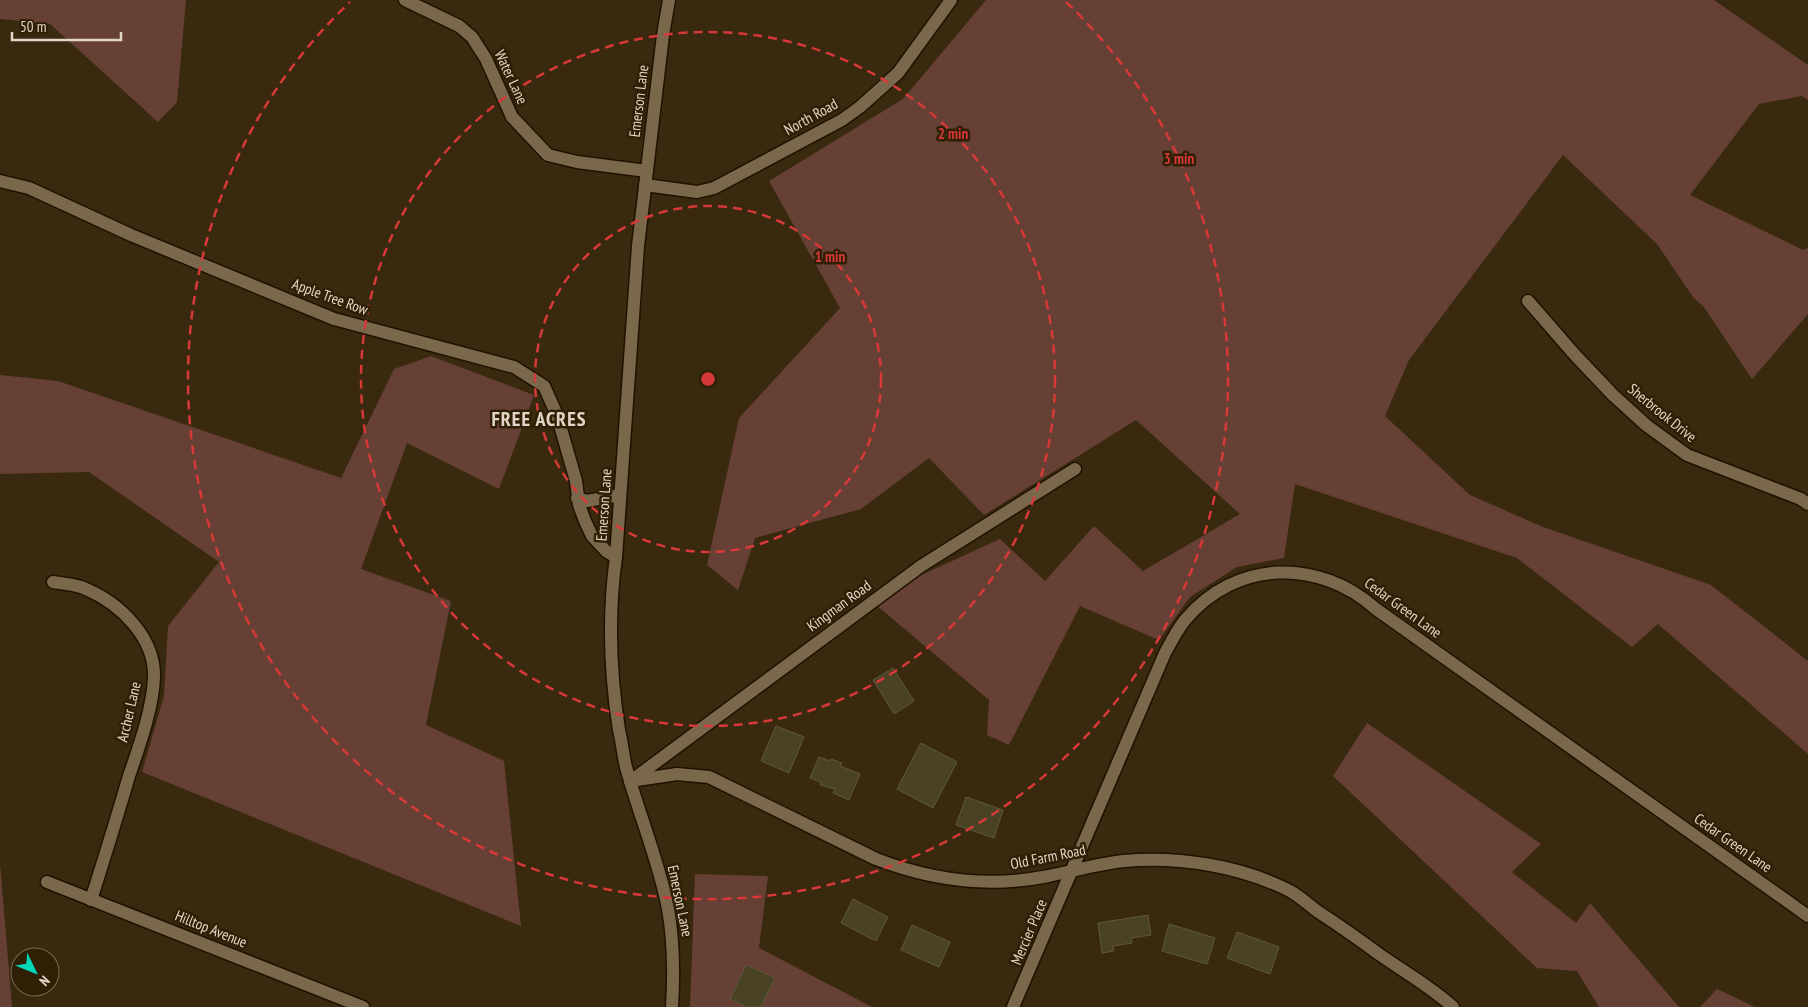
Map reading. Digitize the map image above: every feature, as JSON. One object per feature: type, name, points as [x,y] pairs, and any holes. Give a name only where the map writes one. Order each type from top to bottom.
[{"type":"street","name":"Water Lane","points":[[405,0],[459,26],[472,37],[486,59],[512,117],[548,155],[577,162],[647,171]]},
{"type":"street","name":"Emerson Lane","points":[[669,0],[663,35],[638,246],[616,557],[612,585],[612,656],[614,702],[626,765],[668,909],[673,943],[674,978],[672,1007]]},
{"type":"street","name":"North Road","points":[[645,185],[697,192],[714,188],[842,120],[877,93],[898,73],[951,0]]},
{"type":"street","name":"Apple Tree Row","points":[[0,181],[28,188],[131,235],[334,319],[514,367],[544,386],[562,432],[576,481],[577,498],[585,521],[592,536],[606,551],[616,557]]},
{"type":"street","name":"Sherbrook Drive","points":[[1528,301],[1613,395],[1646,425],[1687,455],[1800,499],[1808,504]]},
{"type":"street","name":"Kingman Road","points":[[630,781],[921,566],[1076,469]]},
{"type":"street","points":[[577,498],[587,501],[620,495]]},
{"type":"street","name":"Cedar Green Lane","points":[[1074,869],[1165,653],[1184,621],[1203,602],[1232,584],[1264,574],[1291,572],[1331,580],[1355,593],[1808,916]]},
{"type":"street","name":"Archer Lane","points":[[53,582],[85,588],[108,601],[125,614],[142,634],[151,654],[154,677],[147,721],[91,900]]},
{"type":"street","name":"Old Farm Road","points":[[630,781],[677,774],[709,777],[876,859],[903,870],[931,877],[988,883],[1016,881],[1125,861],[1159,860],[1227,869],[1259,879],[1290,892],[1453,1007]]},
{"type":"street","name":"Mercier Place","points":[[1014,1007],[1074,869]]},
{"type":"street","name":"Hilltop Avenue","points":[[47,882],[363,1007]]},
{"type":"shaded area","points":[[0,0],[186,0],[177,102],[158,122],[50,24],[0,19]]},
{"type":"shaded area","points":[[986,0],[1714,0],[1808,65],[1808,100],[1802,96],[1759,104],[1690,195],[1803,250],[1808,248],[1808,314],[1752,379],[1704,307],[1693,297],[1657,244],[1563,155],[1409,360],[1385,416],[1470,495],[1543,527],[1711,585],[1808,661],[1808,754],[1658,624],[1632,647],[1517,558],[1295,484],[1284,558],[1237,567],[1190,597],[1159,640],[1080,606],[1009,745],[987,735],[989,700],[869,599],[1000,539],[1045,581],[1094,526],[1143,571],[1240,514],[1136,420],[984,515],[929,458],[861,509],[755,538],[738,590],[707,565],[739,418],[840,308],[769,181],[903,99]]},
{"type":"shaded area","points":[[431,356],[534,395],[499,489],[407,443],[361,569],[451,601],[426,725],[504,761],[521,926],[142,772],[164,696],[168,626],[219,562],[89,472],[0,474],[0,375],[58,381],[341,478],[394,369]]},
{"type":"shaded area","points":[[1367,723],[1541,844],[1512,872],[1576,923],[1590,903],[1679,1007],[1599,1007],[1577,971],[1537,968],[1333,776]]},
{"type":"shaded area","points":[[0,863],[12,1007],[0,1007]]},
{"type":"shaded area","points":[[695,874],[768,876],[759,948],[872,1007],[690,1007]]},
{"type":"shaded area","points":[[1717,989],[1755,1007],[1700,1007]]},
{"type":"building","points":[[893,668],[914,701],[894,714],[873,680]]},
{"type":"building","points":[[776,726],[804,737],[789,773],[761,761]]},
{"type":"building","points":[[921,743],[957,762],[933,808],[897,789]]},
{"type":"building","points":[[819,757],[842,763],[840,766],[860,774],[849,800],[833,793],[835,789],[820,785],[821,782],[810,778]]},
{"type":"building","points":[[966,797],[1003,810],[994,838],[956,825]]},
{"type":"building","points":[[853,899],[888,917],[876,941],[841,923]]},
{"type":"building","points":[[1148,915],[1151,935],[1131,938],[1132,943],[1113,946],[1114,951],[1102,953],[1098,923]]},
{"type":"building","points":[[1169,924],[1215,938],[1207,964],[1162,951]]},
{"type":"building","points":[[912,925],[950,942],[939,967],[901,950]]},
{"type":"building","points":[[1237,932],[1279,947],[1270,974],[1227,958]]},
{"type":"building","points":[[746,965],[775,978],[761,1007],[747,1007],[730,999]]},
{"type":"district","name":"FREE ACRES","points":[[539,419]]}]
